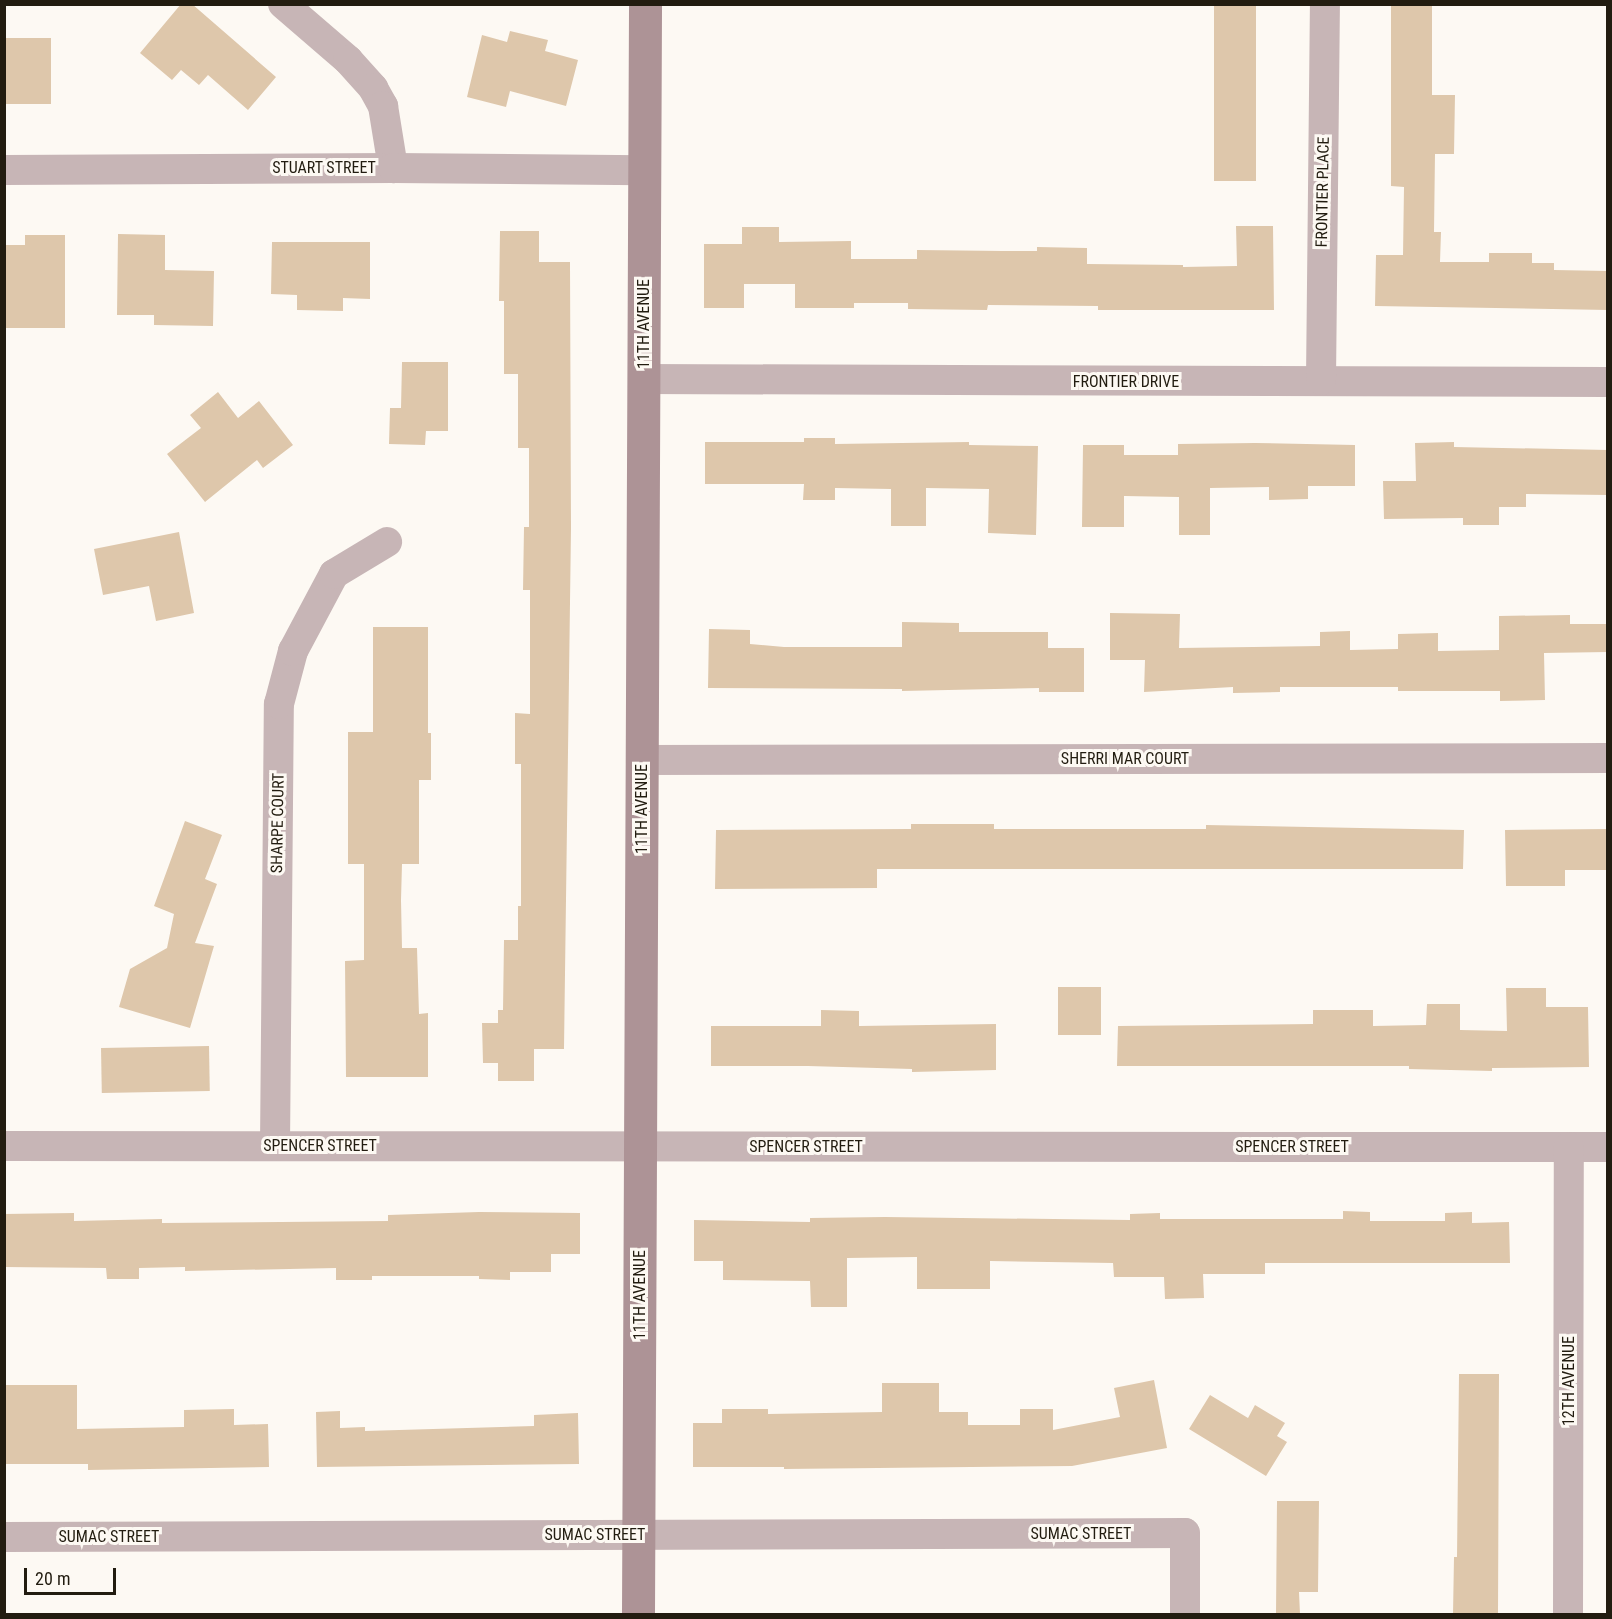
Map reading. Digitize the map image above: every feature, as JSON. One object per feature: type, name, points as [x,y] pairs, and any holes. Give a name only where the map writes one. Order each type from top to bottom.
[{"type":"street","points":[[283,4],[348,60],[373,88],[383,106],[393,168]]},
{"type":"street","name":"11TH AVENUE","points":[[638,1614],[645,4]]},
{"type":"street","name":"FRONTIER PLACE","points":[[1321,380],[1325,4]]},
{"type":"street","name":"STUART STREET","points":[[4,170],[393,168],[644,170]]},
{"type":"street","name":"FRONTIER DRIVE","points":[[644,379],[1608,382]]},
{"type":"street","name":"SHARPE COURT","points":[[275,1146],[279,704],[293,651],[334,574],[387,542]]},
{"type":"street","name":"SHERRI MAR COURT","points":[[642,760],[1608,758]]},
{"type":"street","name":"SPENCER STREET","points":[[4,1146],[1608,1147]]},
{"type":"street","name":"12TH AVENUE","points":[[1568,1614],[1569,1147]]},
{"type":"street","name":"SUMAC STREET","points":[[4,1537],[1185,1533],[1185,1614]]},
{"type":"building","points":[[181,4],[192,4],[276,77],[248,110],[208,75],[199,85],[181,70],[172,80],[140,53]]},
{"type":"building","points":[[1214,4],[1256,4],[1256,181],[1214,181]]},
{"type":"building","points":[[1391,4],[1432,4],[1432,95],[1455,95],[1454,154],[1435,154],[1434,232],[1441,232],[1440,262],[1489,262],[1489,253],[1532,253],[1532,263],[1554,263],[1554,270],[1608,271],[1608,310],[1375,306],[1376,255],[1403,255],[1404,187],[1391,186]]},
{"type":"building","points":[[510,31],[548,40],[545,51],[578,60],[566,106],[510,91],[506,107],[467,97],[482,35],[507,42]]},
{"type":"building","points":[[4,38],[51,38],[51,104],[4,104]]},
{"type":"building","points":[[1236,226],[1273,226],[1274,310],[1098,310],[1098,306],[988,305],[987,310],[908,309],[908,303],[854,303],[854,308],[795,308],[795,284],[744,284],[744,308],[704,308],[704,244],[742,244],[742,227],[779,227],[779,242],[851,241],[851,259],[917,259],[917,250],[1037,251],[1037,247],[1087,248],[1087,264],[1183,265],[1183,267],[1237,266]]},
{"type":"building","points":[[500,231],[539,231],[539,262],[570,262],[571,528],[564,1049],[534,1049],[534,1081],[498,1081],[498,1063],[483,1063],[482,1023],[498,1023],[498,1010],[503,1010],[504,940],[518,940],[518,906],[521,906],[521,764],[515,764],[515,713],[530,714],[530,590],[523,590],[524,527],[529,527],[529,448],[518,448],[518,374],[504,374],[504,301],[499,301]]},
{"type":"building","points":[[118,234],[165,235],[165,270],[214,271],[213,326],[154,325],[154,315],[117,315]]},
{"type":"building","points":[[25,235],[65,235],[65,328],[4,328],[4,245],[25,245]]},
{"type":"building","points":[[272,242],[370,242],[370,299],[343,298],[343,311],[297,310],[297,295],[271,294]]},
{"type":"building","points":[[402,362],[448,362],[448,431],[426,431],[425,445],[389,444],[390,408],[401,408]]},
{"type":"building","points":[[218,392],[238,418],[259,401],[293,445],[263,468],[257,460],[205,502],[167,454],[201,428],[190,415]]},
{"type":"building","points":[[804,438],[835,438],[835,444],[969,442],[969,445],[1038,446],[1036,535],[988,533],[989,489],[926,488],[926,526],[891,526],[891,489],[835,488],[835,500],[803,500],[804,484],[705,484],[705,442],[804,442]]},
{"type":"building","points":[[1454,442],[1454,447],[1608,450],[1608,495],[1526,494],[1526,507],[1499,507],[1499,525],[1463,525],[1463,518],[1384,519],[1383,481],[1416,481],[1415,443]]},
{"type":"building","points":[[1178,444],[1355,445],[1355,486],[1308,486],[1308,499],[1269,500],[1269,487],[1210,488],[1210,535],[1179,535],[1179,497],[1124,496],[1124,527],[1082,527],[1083,445],[1124,445],[1124,455],[1178,455]]},
{"type":"building","points":[[179,532],[194,613],[156,621],[149,586],[103,595],[94,549]]},
{"type":"building","points":[[1110,613],[1180,614],[1179,648],[1320,646],[1320,632],[1350,631],[1350,650],[1398,649],[1398,634],[1438,633],[1438,651],[1499,650],[1499,616],[1570,615],[1570,624],[1608,624],[1608,652],[1544,653],[1545,700],[1500,701],[1500,691],[1398,691],[1398,687],[1280,687],[1280,692],[1233,693],[1233,687],[1144,692],[1145,660],[1110,660]]},
{"type":"building","points":[[902,622],[959,623],[959,632],[1048,632],[1048,648],[1084,648],[1084,692],[1039,692],[1039,688],[902,691],[902,689],[708,688],[709,629],[750,630],[750,644],[784,647],[902,647]]},
{"type":"building","points":[[373,627],[428,627],[428,733],[431,733],[431,780],[419,780],[419,864],[402,864],[401,900],[402,948],[417,948],[419,1014],[428,1013],[428,1077],[346,1077],[345,961],[364,960],[364,864],[348,864],[348,732],[373,732]]},
{"type":"building","points":[[185,821],[222,835],[205,879],[217,884],[195,943],[214,946],[190,1028],[119,1007],[130,969],[167,948],[174,914],[154,906]]},
{"type":"building","points":[[911,824],[994,824],[994,829],[1206,829],[1206,825],[1464,830],[1463,869],[877,869],[877,888],[715,889],[716,830],[911,829]]},
{"type":"building","points":[[1608,829],[1608,870],[1565,870],[1565,886],[1506,886],[1505,830]]},
{"type":"building","points":[[1058,987],[1101,987],[1101,1035],[1058,1035]]},
{"type":"building","points":[[1506,988],[1546,988],[1546,1007],[1588,1007],[1589,1067],[1492,1068],[1492,1071],[1409,1069],[1409,1066],[1117,1066],[1118,1026],[1313,1024],[1313,1010],[1373,1010],[1373,1026],[1426,1025],[1427,1004],[1460,1004],[1460,1030],[1507,1031]]},
{"type":"building","points":[[821,1010],[859,1011],[859,1026],[996,1024],[996,1070],[912,1072],[912,1069],[711,1066],[711,1026],[821,1026]]},
{"type":"building","points":[[209,1046],[210,1091],[102,1093],[101,1048]]},
{"type":"building","points":[[1343,1211],[1370,1212],[1370,1221],[1445,1221],[1445,1213],[1472,1212],[1472,1223],[1509,1222],[1510,1263],[1265,1263],[1265,1274],[1203,1274],[1204,1298],[1165,1299],[1164,1277],[1114,1277],[1113,1263],[990,1261],[990,1289],[917,1289],[917,1257],[847,1258],[847,1307],[811,1307],[810,1281],[723,1280],[723,1261],[694,1261],[694,1220],[810,1222],[810,1218],[885,1217],[1130,1220],[1130,1214],[1160,1213],[1160,1219],[1343,1219]]},
{"type":"building","points":[[479,1212],[580,1213],[580,1254],[551,1254],[551,1272],[510,1272],[510,1280],[479,1279],[479,1276],[372,1276],[372,1280],[336,1280],[336,1268],[185,1271],[185,1267],[139,1268],[139,1279],[107,1279],[106,1268],[4,1267],[4,1214],[74,1213],[74,1221],[162,1219],[162,1223],[388,1221],[388,1215]]},
{"type":"building","points":[[1459,1374],[1499,1374],[1498,1614],[1453,1614],[1454,1557],[1457,1557]]},
{"type":"building","points":[[1154,1380],[1167,1448],[1072,1466],[784,1469],[784,1467],[693,1467],[693,1423],[722,1423],[722,1409],[768,1409],[768,1414],[882,1412],[882,1383],[939,1383],[939,1412],[968,1412],[968,1425],[1020,1425],[1020,1409],[1053,1409],[1053,1430],[1120,1417],[1114,1388]]},
{"type":"building","points":[[4,1385],[77,1385],[77,1429],[184,1427],[184,1410],[234,1409],[234,1425],[268,1424],[269,1467],[88,1470],[88,1464],[4,1464]]},
{"type":"building","points":[[1210,1395],[1248,1418],[1255,1405],[1285,1423],[1277,1436],[1287,1442],[1266,1476],[1189,1429]]},
{"type":"building","points":[[340,1411],[340,1428],[365,1427],[365,1431],[534,1426],[534,1415],[578,1413],[579,1464],[317,1467],[316,1412]]},
{"type":"building","points":[[1277,1501],[1319,1501],[1318,1592],[1299,1592],[1300,1614],[1276,1614]]}]
